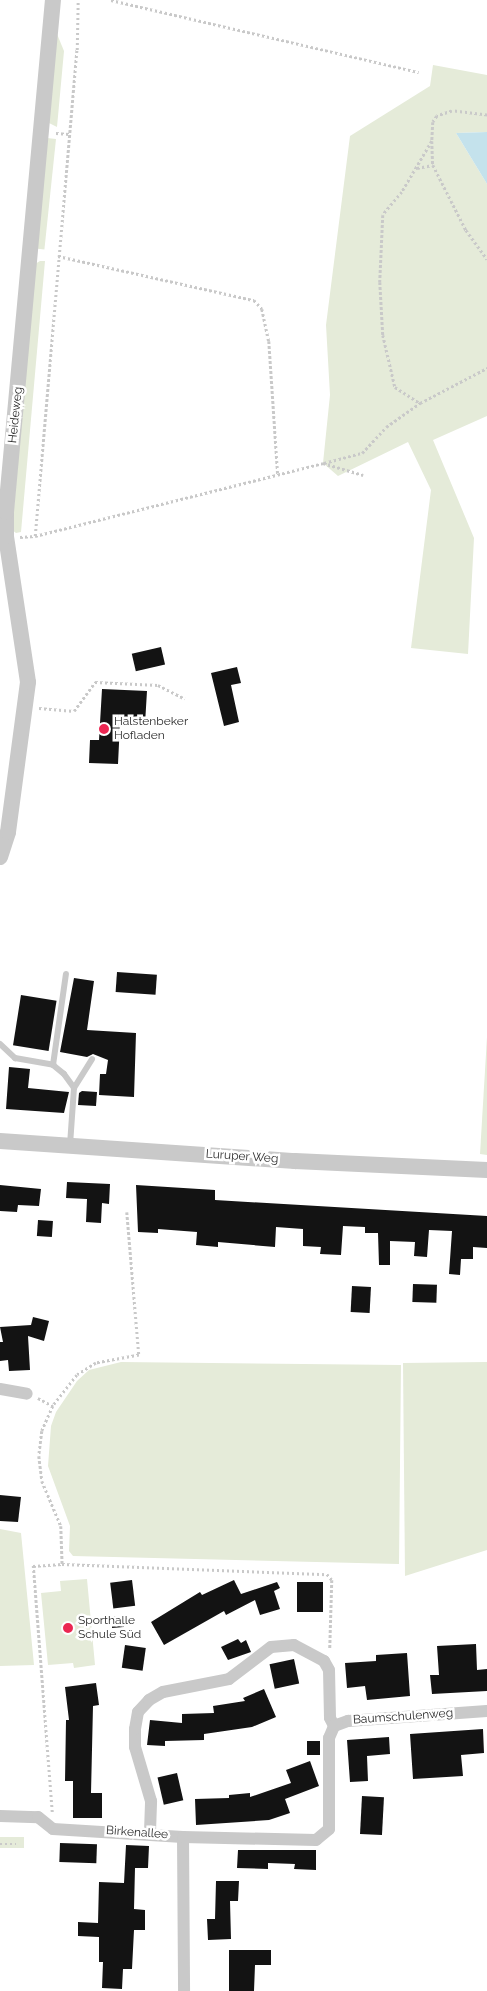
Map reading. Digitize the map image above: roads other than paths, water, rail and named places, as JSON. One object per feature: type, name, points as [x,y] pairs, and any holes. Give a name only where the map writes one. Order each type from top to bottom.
[{"type":"street","name":"Heideweg","points":[[0,857],[8,832],[25,707],[26,657],[6,536],[53,0]]},
{"type":"street","name":"Luruper Weg","points":[[0,1141],[295,1161],[486,1170]]},
{"type":"street","points":[[0,1389],[27,1394]]},
{"type":"street","points":[[150,1832],[150,1801],[135,1747],[135,1729],[138,1712],[148,1700],[162,1692],[230,1679],[270,1647],[281,1645],[308,1650],[324,1661],[329,1670],[330,1718],[334,1726],[329,1738],[329,1829],[316,1840],[183,1837]]},
{"type":"street","name":"Baumschulenweg","points":[[334,1726],[348,1721],[487,1711]]},
{"type":"street","name":"Birkenallee","points":[[0,1816],[38,1817],[53,1828],[150,1832],[183,1837],[184,1991]]},
{"type":"lane","points":[[53,1065],[66,974]]},
{"type":"lane","points":[[0,1044],[15,1058],[53,1065],[64,1074],[74,1088]]},
{"type":"lane","points":[[70,1145],[74,1088],[92,1059]]},
{"type":"water","points":[[487,132],[487,184],[456,133]]},
{"type":"place","name":"Halstenbeker Hofladen","points":[[104,729]]},
{"type":"place","name":"Sporthalle Schule Süd","points":[[68,1628]]}]
